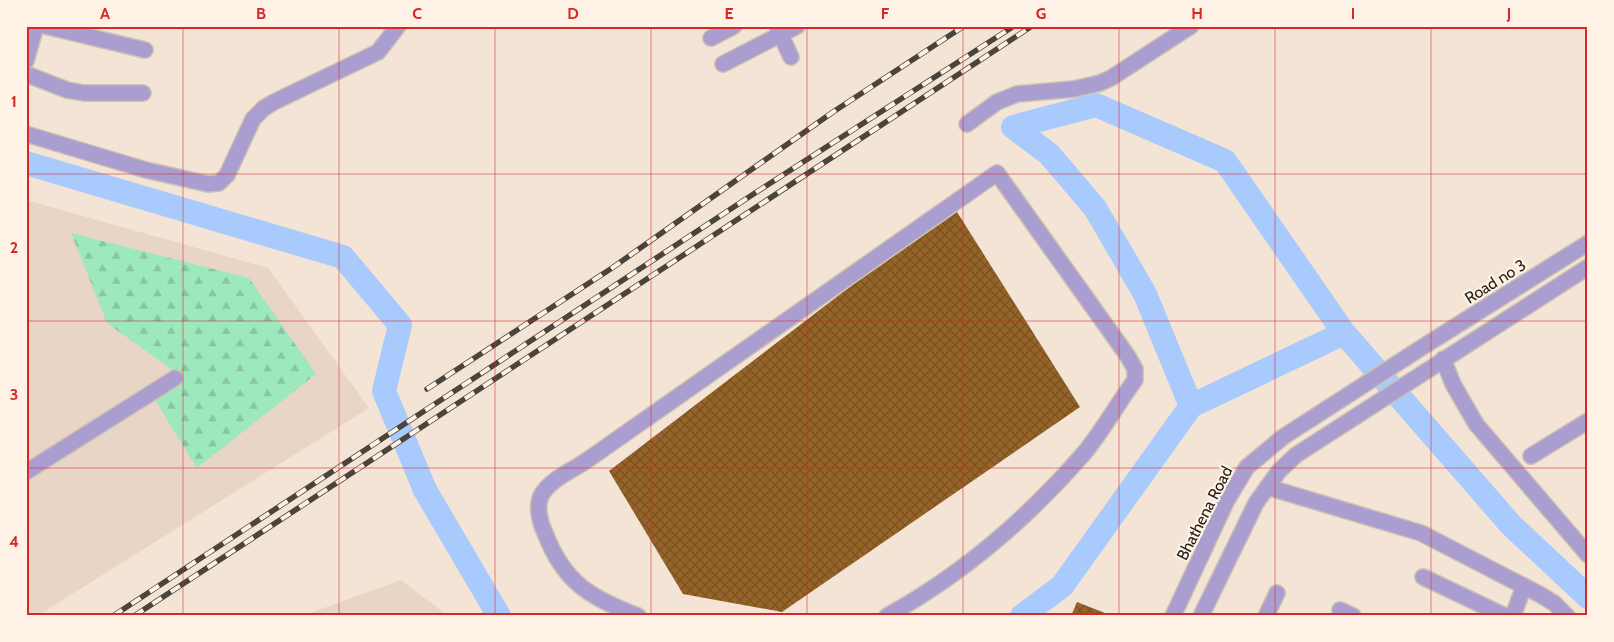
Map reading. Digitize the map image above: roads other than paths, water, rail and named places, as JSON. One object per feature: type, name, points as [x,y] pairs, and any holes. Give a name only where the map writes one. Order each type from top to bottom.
[{"type":"street","points":[[26,59],[36,26]]},
{"type":"street","points":[[45,26],[145,50]]},
{"type":"street","points":[[26,134],[146,170],[208,184],[219,183],[224,180],[253,119],[264,108],[378,52],[398,26]]},
{"type":"street","points":[[711,38],[734,26]]},
{"type":"street","points":[[723,64],[779,31],[797,26]]},
{"type":"street","points":[[967,124],[997,102],[1017,94],[1074,89],[1094,85],[1111,78],[1191,26]]},
{"type":"street","points":[[779,31],[791,57]]},
{"type":"street","points":[[26,74],[67,90],[84,93],[143,93]]},
{"type":"street","points":[[638,616],[592,596],[573,580],[559,564],[549,545],[540,517],[540,498],[545,490],[997,173],[1127,355],[1135,368],[1135,380],[1086,451],[989,548],[950,577],[887,616]]},
{"type":"street","name":"Road no 3","points":[[1283,437],[1588,243]]},
{"type":"street","points":[[1203,615],[1256,503],[1267,487],[1296,455],[1588,267]]},
{"type":"street","points":[[1438,363],[1453,384],[1476,424],[1588,555]]},
{"type":"street","points":[[26,472],[175,378]]},
{"type":"street","points":[[1531,456],[1588,421]]},
{"type":"street","name":"Bhathena Road","points":[[1173,616],[1237,482],[1247,468],[1283,437]]},
{"type":"street","points":[[1267,487],[1409,528],[1524,586],[1554,603],[1567,616]]},
{"type":"street","points":[[1423,578],[1505,616]]},
{"type":"street","points":[[1513,616],[1524,586]]},
{"type":"street","points":[[1266,616],[1277,593]]},
{"type":"waterway","points":[[1022,616],[1062,586],[1191,406],[1145,294],[1095,208],[1049,154],[1013,127],[1096,105],[1225,161],[1344,333],[1511,525],[1588,597]]},
{"type":"waterway","points":[[26,163],[343,257],[400,325],[384,391],[425,490],[499,616]]},
{"type":"waterway","points":[[1191,406],[1344,333]]},
{"type":"railway","points":[[427,389],[612,268],[833,112],[964,26]]},
{"type":"railway","points":[[113,616],[755,193],[1014,26]]},
{"type":"railway","points":[[134,616],[1032,26]]}]
